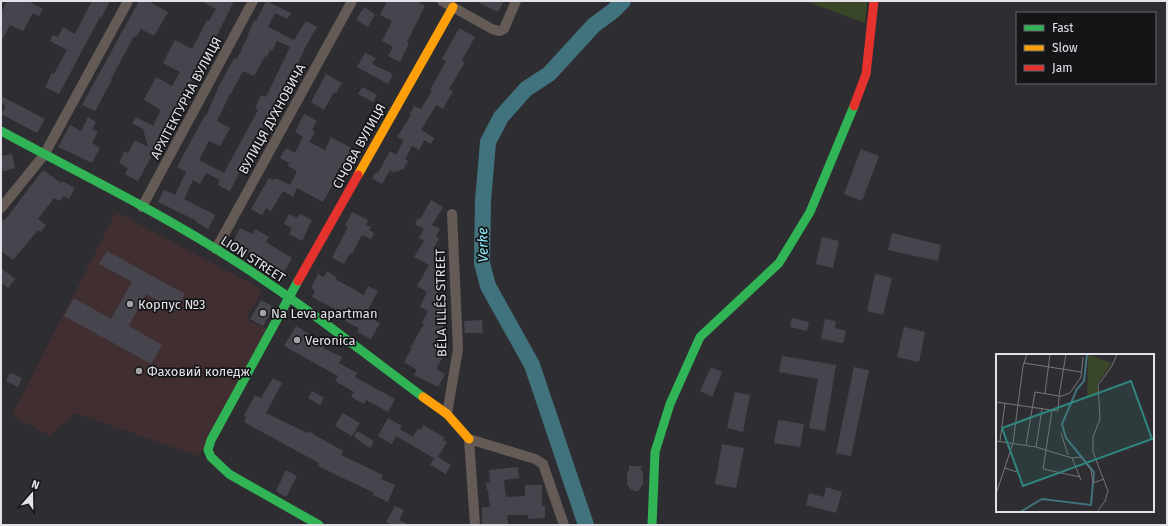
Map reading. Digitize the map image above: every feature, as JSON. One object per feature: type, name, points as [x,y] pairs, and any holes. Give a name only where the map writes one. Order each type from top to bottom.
[{"type":"street","points":[[1,208],[44,155],[128,1]]},
{"type":"street","name":"АРХІТЕКТУРНА ВУЛИЦЯ","points":[[142,207],[253,1]]},
{"type":"street","name":"ВУЛИЦЯ ДУХНОВИЧА","points":[[216,249],[352,1]]},
{"type":"street","points":[[442,1],[492,29],[499,31],[504,29],[516,1]]},
{"type":"street","points":[[652,525],[655,452],[670,404],[700,337],[778,263],[810,212],[845,129],[866,74],[874,1]]},
{"type":"street","name":"СІЧОВА ВУЛИЦЯ","points":[[319,525],[229,474],[211,457],[208,450],[211,440],[289,297],[453,7]]},
{"type":"street","name":"LION STREET","points":[[1,131],[142,207],[216,249],[289,297],[447,414],[470,439]]},
{"type":"street","name":"BÉLA ILLÉS STREET","points":[[447,414],[458,349],[452,214]]},
{"type":"street","points":[[475,525],[470,439],[535,459],[543,464],[564,525]]},
{"type":"shaded area","name":"Фаховий коледж","points":[[116,212],[263,290],[246,319],[267,329],[199,456],[75,413],[50,436],[12,415]]},
{"type":"green space","points":[[805,1],[867,1],[865,23]]},
{"type":"building","points":[[7,1],[28,1],[43,9],[39,16],[33,13],[23,31],[10,25],[1,42],[1,13]]},
{"type":"building","points":[[92,1],[110,1],[59,94],[45,87],[67,50],[50,41],[53,35],[58,37],[63,27],[75,34]]},
{"type":"building","points":[[139,1],[148,1],[168,12],[154,36],[141,29],[136,37],[134,36],[95,111],[82,105]]},
{"type":"building","points":[[201,1],[234,1],[206,57],[204,56],[138,181],[125,174],[128,168],[119,163],[124,151],[128,153],[135,140],[148,147],[143,129],[132,123],[136,117],[153,126],[161,110],[144,100],[156,77],[172,86],[180,72],[163,63],[175,40],[192,49],[207,20],[209,21],[216,9]]},
{"type":"building","points":[[266,1],[291,13],[287,19],[275,13],[268,27],[281,34],[294,40],[306,21],[317,27],[306,46],[273,117],[270,116],[260,132],[230,191],[218,185],[220,180],[206,173],[200,184],[193,180],[184,199],[215,215],[208,229],[196,222],[197,221],[158,202],[164,190],[175,195],[186,172],[177,167],[205,115],[206,116],[218,88],[234,58],[237,59],[254,20],[256,21]],"holes":[[[277,41],[290,47],[266,97],[261,95],[255,108],[258,110],[224,173],[199,160],[209,141],[220,146],[230,128],[217,121],[243,71],[254,76],[265,56],[267,57],[270,50],[272,51]]]},
{"type":"building","points":[[387,1],[416,1],[425,6],[407,42],[409,43],[400,62],[388,56],[393,47],[382,41],[392,21],[380,15]]},
{"type":"building","points":[[476,1],[504,1],[498,12]]},
{"type":"building","points":[[364,7],[375,14],[368,27],[356,20]]},
{"type":"building","points":[[459,28],[475,37],[462,60],[465,62],[449,89],[453,91],[443,109],[436,105],[421,130],[434,138],[431,144],[424,140],[419,150],[412,146],[405,159],[408,161],[403,170],[400,169],[398,172],[395,171],[394,173],[390,170],[382,184],[372,178],[376,172],[378,173],[390,151],[396,155],[404,140],[397,137],[411,115],[410,114],[414,106],[421,109],[432,91],[430,90],[446,61],[442,59]]},
{"type":"building","points":[[365,53],[376,58],[372,64],[393,74],[388,84],[357,67]]},
{"type":"building","points":[[326,74],[342,83],[336,93],[334,92],[324,110],[311,102]]},
{"type":"building","points":[[362,87],[377,95],[373,102],[358,94]]},
{"type":"building","points":[[1,96],[45,119],[37,133],[1,114],[6,106],[1,103]]},
{"type":"building","points":[[304,114],[317,121],[312,130],[315,132],[309,142],[325,150],[331,137],[353,149],[323,202],[297,188],[293,197],[283,191],[271,211],[266,208],[262,215],[251,209],[269,178],[274,180],[276,178],[290,185],[297,171],[288,166],[289,163],[280,158],[286,148],[295,153],[303,137],[295,132]]},
{"type":"building","points":[[88,117],[96,122],[92,129],[98,132],[92,143],[100,148],[92,163],[58,147],[70,125],[81,131]]},
{"type":"building","points":[[861,149],[879,156],[862,201],[844,194]]},
{"type":"building","points":[[12,154],[15,168],[1,172],[1,156]]},
{"type":"building","points":[[43,170],[61,183],[62,181],[75,188],[69,199],[63,196],[60,201],[54,198],[38,219],[46,225],[41,232],[38,230],[13,260],[1,251],[1,223],[4,219],[5,220]]},
{"type":"building","points":[[431,200],[443,207],[432,225],[440,229],[436,236],[439,238],[433,250],[444,257],[434,275],[444,280],[434,299],[446,306],[437,321],[444,325],[436,341],[448,348],[436,369],[445,374],[438,387],[414,375],[417,370],[404,362],[412,348],[410,348],[424,324],[422,323],[428,311],[420,307],[427,292],[417,286],[429,265],[414,257],[424,241],[419,238],[424,229],[415,224],[418,218],[420,219]]},
{"type":"building","points":[[352,212],[368,220],[366,225],[371,227],[369,230],[374,233],[371,239],[362,235],[352,254],[350,253],[344,264],[332,258],[348,227],[345,226]]},
{"type":"building","points":[[289,214],[297,218],[300,214],[312,220],[302,241],[289,234],[292,228],[284,224]]},
{"type":"building","points":[[240,228],[253,234],[255,229],[269,237],[266,242],[292,258],[284,272],[232,244]]},
{"type":"building","points":[[892,233],[941,245],[938,261],[888,250]]},
{"type":"building","points":[[822,237],[839,241],[833,268],[816,264]]},
{"type":"building","name":"Корпус №3","points":[[107,251],[185,294],[176,311],[146,294],[129,326],[162,345],[151,364],[64,316],[74,298],[111,319],[132,282],[99,264]]},
{"type":"building","points":[[1,268],[15,279],[8,288],[1,283]]},
{"type":"building","points":[[327,271],[336,277],[335,279],[364,295],[368,286],[378,291],[365,315],[380,323],[371,339],[357,332],[359,328],[345,321],[348,316],[312,297],[315,291],[311,288],[318,274],[324,277]]},
{"type":"building","points":[[875,274],[892,278],[883,315],[867,311]]},
{"type":"building","name":"Na Leva apartman","points":[[261,300],[274,307],[263,326],[250,319]]},
{"type":"building","points":[[792,318],[809,322],[807,331],[790,327]]},
{"type":"building","points":[[825,319],[836,321],[835,328],[846,331],[843,343],[821,339]]},
{"type":"building","points":[[482,320],[483,333],[465,333],[464,321]]},
{"type":"building","points":[[296,326],[309,334],[307,336],[325,345],[323,348],[342,357],[339,363],[357,373],[355,377],[395,399],[388,412],[366,400],[364,404],[351,397],[354,392],[335,381],[338,376],[284,346]]},
{"type":"building","points":[[904,327],[925,332],[919,362],[897,357]]},
{"type":"building","points":[[782,356],[836,365],[825,431],[809,428],[818,379],[779,372]]},
{"type":"building","points":[[711,367],[722,372],[712,397],[700,391]]},
{"type":"building","points":[[854,367],[869,370],[851,456],[836,453]]},
{"type":"building","points":[[10,373],[22,378],[18,387],[6,381]]},
{"type":"building","points":[[273,378],[282,383],[266,413],[307,433],[308,431],[343,451],[341,455],[383,475],[381,479],[395,485],[388,502],[373,495],[374,493],[318,466],[319,463],[244,422],[246,417],[244,415],[255,395],[261,398]]},
{"type":"building","points":[[312,391],[324,398],[320,405],[308,398]]},
{"type":"building","points":[[735,392],[750,395],[743,432],[727,428]]},
{"type":"building","points":[[343,413],[360,423],[352,436],[335,426]]},
{"type":"building","points":[[388,418],[402,426],[400,429],[413,437],[418,428],[421,430],[423,425],[444,437],[443,440],[447,442],[438,457],[451,465],[446,474],[430,465],[434,458],[396,436],[392,444],[378,436]]},
{"type":"building","points":[[778,420],[804,424],[800,447],[774,443]]},
{"type":"building","points":[[357,431],[374,441],[370,448],[354,437]]},
{"type":"building","points":[[722,444],[744,448],[736,488],[715,484]]},
{"type":"building","points":[[629,466],[641,466],[641,471],[643,471],[643,484],[638,491],[630,489],[627,484],[627,472],[629,471]]},
{"type":"building","points":[[518,467],[519,478],[504,480],[506,497],[525,496],[525,485],[542,485],[542,506],[545,506],[545,518],[528,519],[528,515],[507,515],[508,525],[482,525],[482,507],[490,507],[486,483],[490,483],[489,470]]},
{"type":"building","points":[[286,470],[297,476],[286,497],[276,491]]},
{"type":"building","points":[[826,487],[842,492],[836,513],[806,505],[809,493],[824,497]]},
{"type":"building","points":[[395,506],[404,510],[399,520],[409,525],[392,525],[386,522]]},
{"type":"waterway","name":"Verke","points":[[586,525],[532,365],[488,286],[482,263],[483,201],[488,142],[501,117],[526,89],[549,74],[594,25],[613,11],[623,1]]},
{"type":"traffic: fast","points":[[652,525],[655,452],[670,404],[700,337],[779,263],[810,212],[854,106]]},
{"type":"traffic: fast","points":[[1,131],[137,203],[190,233],[243,266],[347,339],[423,397]]},
{"type":"traffic: fast","points":[[298,281],[211,440],[208,450],[211,457],[229,474],[319,525]]},
{"type":"traffic: slow","points":[[358,175],[453,7]]},
{"type":"traffic: slow","points":[[423,397],[447,414],[469,439]]},
{"type":"traffic: jam","points":[[854,106],[866,74],[874,1]]},
{"type":"traffic: jam","points":[[298,281],[358,175]]},
{"type":"place","name":"Корпус №3","points":[[130,304]]},
{"type":"place","name":"Na Leva apartman","points":[[263,313]]},
{"type":"place","name":"Veronica","points":[[297,340]]},
{"type":"place","name":"Фаховий коледж","points":[[139,371]]}]
